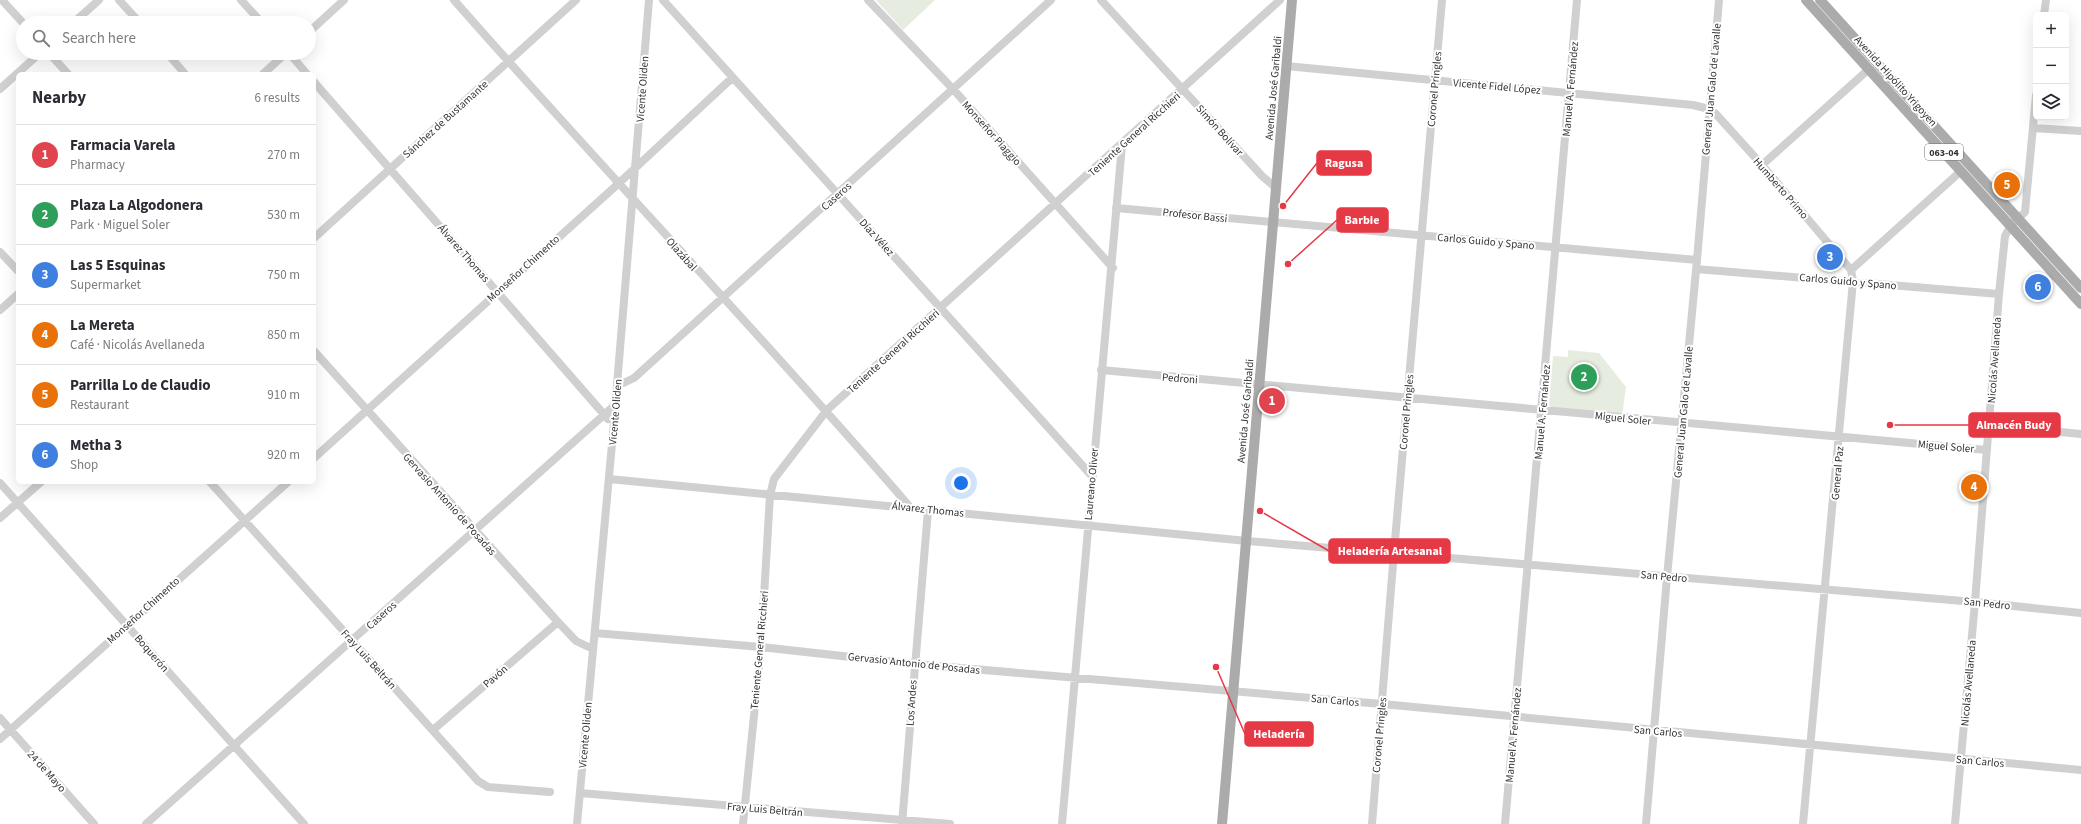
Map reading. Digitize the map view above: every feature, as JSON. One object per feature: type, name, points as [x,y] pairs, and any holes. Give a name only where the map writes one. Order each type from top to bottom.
[{"type":"main road","name":"Avenida José Garibaldi","points":[[1222,824],[1292,0]]},
{"type":"main road","name":"Avenida Hipólito Yrigoyen","points":[[1806,0],[1961,171],[2081,287]]},
{"type":"main road","name":"Avenida Hipólito Yrigoyen","points":[[1820,0],[2015,222],[2081,304]]},
{"type":"street","points":[[2,0],[16,16]]},
{"type":"street","points":[[82,16],[99,0]]},
{"type":"street","points":[[119,0],[134,16]]},
{"type":"street","points":[[241,0],[256,16]]},
{"type":"street","points":[[316,26],[344,0]]},
{"type":"street","name":"Olazábal","points":[[454,0],[618,184],[826,410],[910,507]]},
{"type":"street","name":"Sánchez de Bustamante","points":[[316,236],[576,0]]},
{"type":"street","name":"Vicente Oliden","points":[[577,824],[614,425],[649,0]]},
{"type":"street","name":"Díaz Vélez","points":[[663,0],[1091,475]]},
{"type":"street","name":"Monseñor Piaggio","points":[[868,0],[953,89],[1112,268]]},
{"type":"street","name":"Caseros","points":[[617,386],[634,378],[723,299],[1051,0]]},
{"type":"street","name":"Simón Bolívar","points":[[1101,0],[1262,176],[1276,188]]},
{"type":"street","name":"Teniente General Ricchieri","points":[[743,824],[761,647],[770,495],[774,479],[826,410],[1122,145],[1280,0]]},
{"type":"street","name":"Coronel Pringles","points":[[1372,824],[1407,397],[1442,0]]},
{"type":"street","name":"Manuel A. Fernández","points":[[1505,824],[1577,0]]},
{"type":"street","name":"General Juan Galo de Lavalle","points":[[1646,824],[1719,0]]},
{"type":"street","points":[[2044,12],[2046,0]]},
{"type":"street","points":[[19,72],[32,60]]},
{"type":"street","points":[[56,60],[66,72]]},
{"type":"street","points":[[173,60],[183,72]]},
{"type":"street","points":[[265,72],[280,60]]},
{"type":"street","points":[[294,60],[305,72]]},
{"type":"street","name":"Vicente Fidel López","points":[[1286,66],[1569,92],[1693,105],[1709,109]]},
{"type":"street","points":[[1762,165],[1869,69]]},
{"type":"street","points":[[0,89],[16,75]]},
{"type":"street","name":"Monseñor Chimento","points":[[316,456],[618,184],[732,78]]},
{"type":"street","name":"Álvarez Thomas","points":[[316,84],[614,425]]},
{"type":"street","name":"Humberto Primo","points":[[1709,109],[1762,165],[1851,270]]},
{"type":"street","name":"Nicolás Avellaneda","points":[[1955,824],[2005,236],[2015,222],[2025,212],[2034,120]]},
{"type":"street","points":[[2033,128],[2081,131]]},
{"type":"street","name":"Laureano Oliver","points":[[1062,824],[1091,475],[1112,268],[1122,145]]},
{"type":"street","points":[[1851,270],[1961,171]]},
{"type":"street","name":"Profesor Bassi","points":[[1116,208],[1274,223]]},
{"type":"street","name":"Carlos Guido y Spano","points":[[1274,223],[1556,246],[1697,260]]},
{"type":"street","points":[[0,252],[16,269]]},
{"type":"street","name":"Carlos Guido y Spano","points":[[1696,269],[1999,294]]},
{"type":"street","name":"General Paz","points":[[1803,824],[1840,436],[1853,281],[1851,270]]},
{"type":"street","points":[[0,310],[16,296]]},
{"type":"street","name":"Gervasio Antonio de Posadas","points":[[316,353],[558,622],[576,641],[593,649]]},
{"type":"street","name":"Pedroni","points":[[1101,370],[1259,385]]},
{"type":"street","name":"Miguel Soler","points":[[1259,385],[1407,397],[1542,411],[1987,450]]},
{"type":"street","name":"Caseros","points":[[146,824],[615,405]]},
{"type":"street","points":[[1989,425],[2081,434]]},
{"type":"street","name":"Álvarez Thomas","points":[[609,479],[1087,524],[1247,541]]},
{"type":"street","name":"Boquerón","points":[[0,483],[304,824]]},
{"type":"street","points":[[0,518],[39,484]]},
{"type":"street","name":"Fray Luis Beltrán","points":[[212,484],[352,641],[483,784],[502,789],[550,792]]},
{"type":"street","name":"Monseñor Chimento","points":[[0,739],[127,624],[286,484]]},
{"type":"street","name":"Los Andes","points":[[902,822],[928,510]]},
{"type":"street","name":"San Pedro","points":[[1247,541],[1826,589],[2081,613]]},
{"type":"street","name":"Pavón","points":[[433,730],[558,622]]},
{"type":"street","name":"Gervasio Antonio de Posadas","points":[[595,633],[761,647],[914,664],[1234,692]]},
{"type":"street","name":"San Carlos","points":[[1234,692],[1382,704],[1515,718],[2081,770]]},
{"type":"street","name":"24 de Mayo","points":[[0,718],[94,824]]},
{"type":"street","name":"Fray Luis Beltrán","points":[[580,793],[902,822],[950,824]]},
{"type":"shaded area","points":[[876,0],[935,0],[903,30]]},
{"type":"shaded area","points":[[1568,350],[1599,353],[1626,387],[1622,416],[1552,408],[1549,405],[1553,356],[1568,357]]},
{"type":"place","name":"Parrilla Lo de Claudio","points":[[2007,185]]},
{"type":"place","name":"Ragusa","points":[[1283,206]]},
{"type":"place","name":"Las 5 Esquinas","points":[[1830,257]]},
{"type":"place","name":"Barbie","points":[[1288,264]]},
{"type":"place","name":"Metha 3","points":[[2038,287]]},
{"type":"place","name":"Plaza La Algodonera","points":[[1584,377]]},
{"type":"place","name":"Farmacia Varela","points":[[1272,401]]},
{"type":"place","name":"Almacén Budy","points":[[1890,425]]},
{"type":"place","name":"La Mereta","points":[[1974,487]]},
{"type":"place","name":"Heladería Artesanal","points":[[1260,511]]},
{"type":"place","name":"Heladería","points":[[1216,667]]}]
